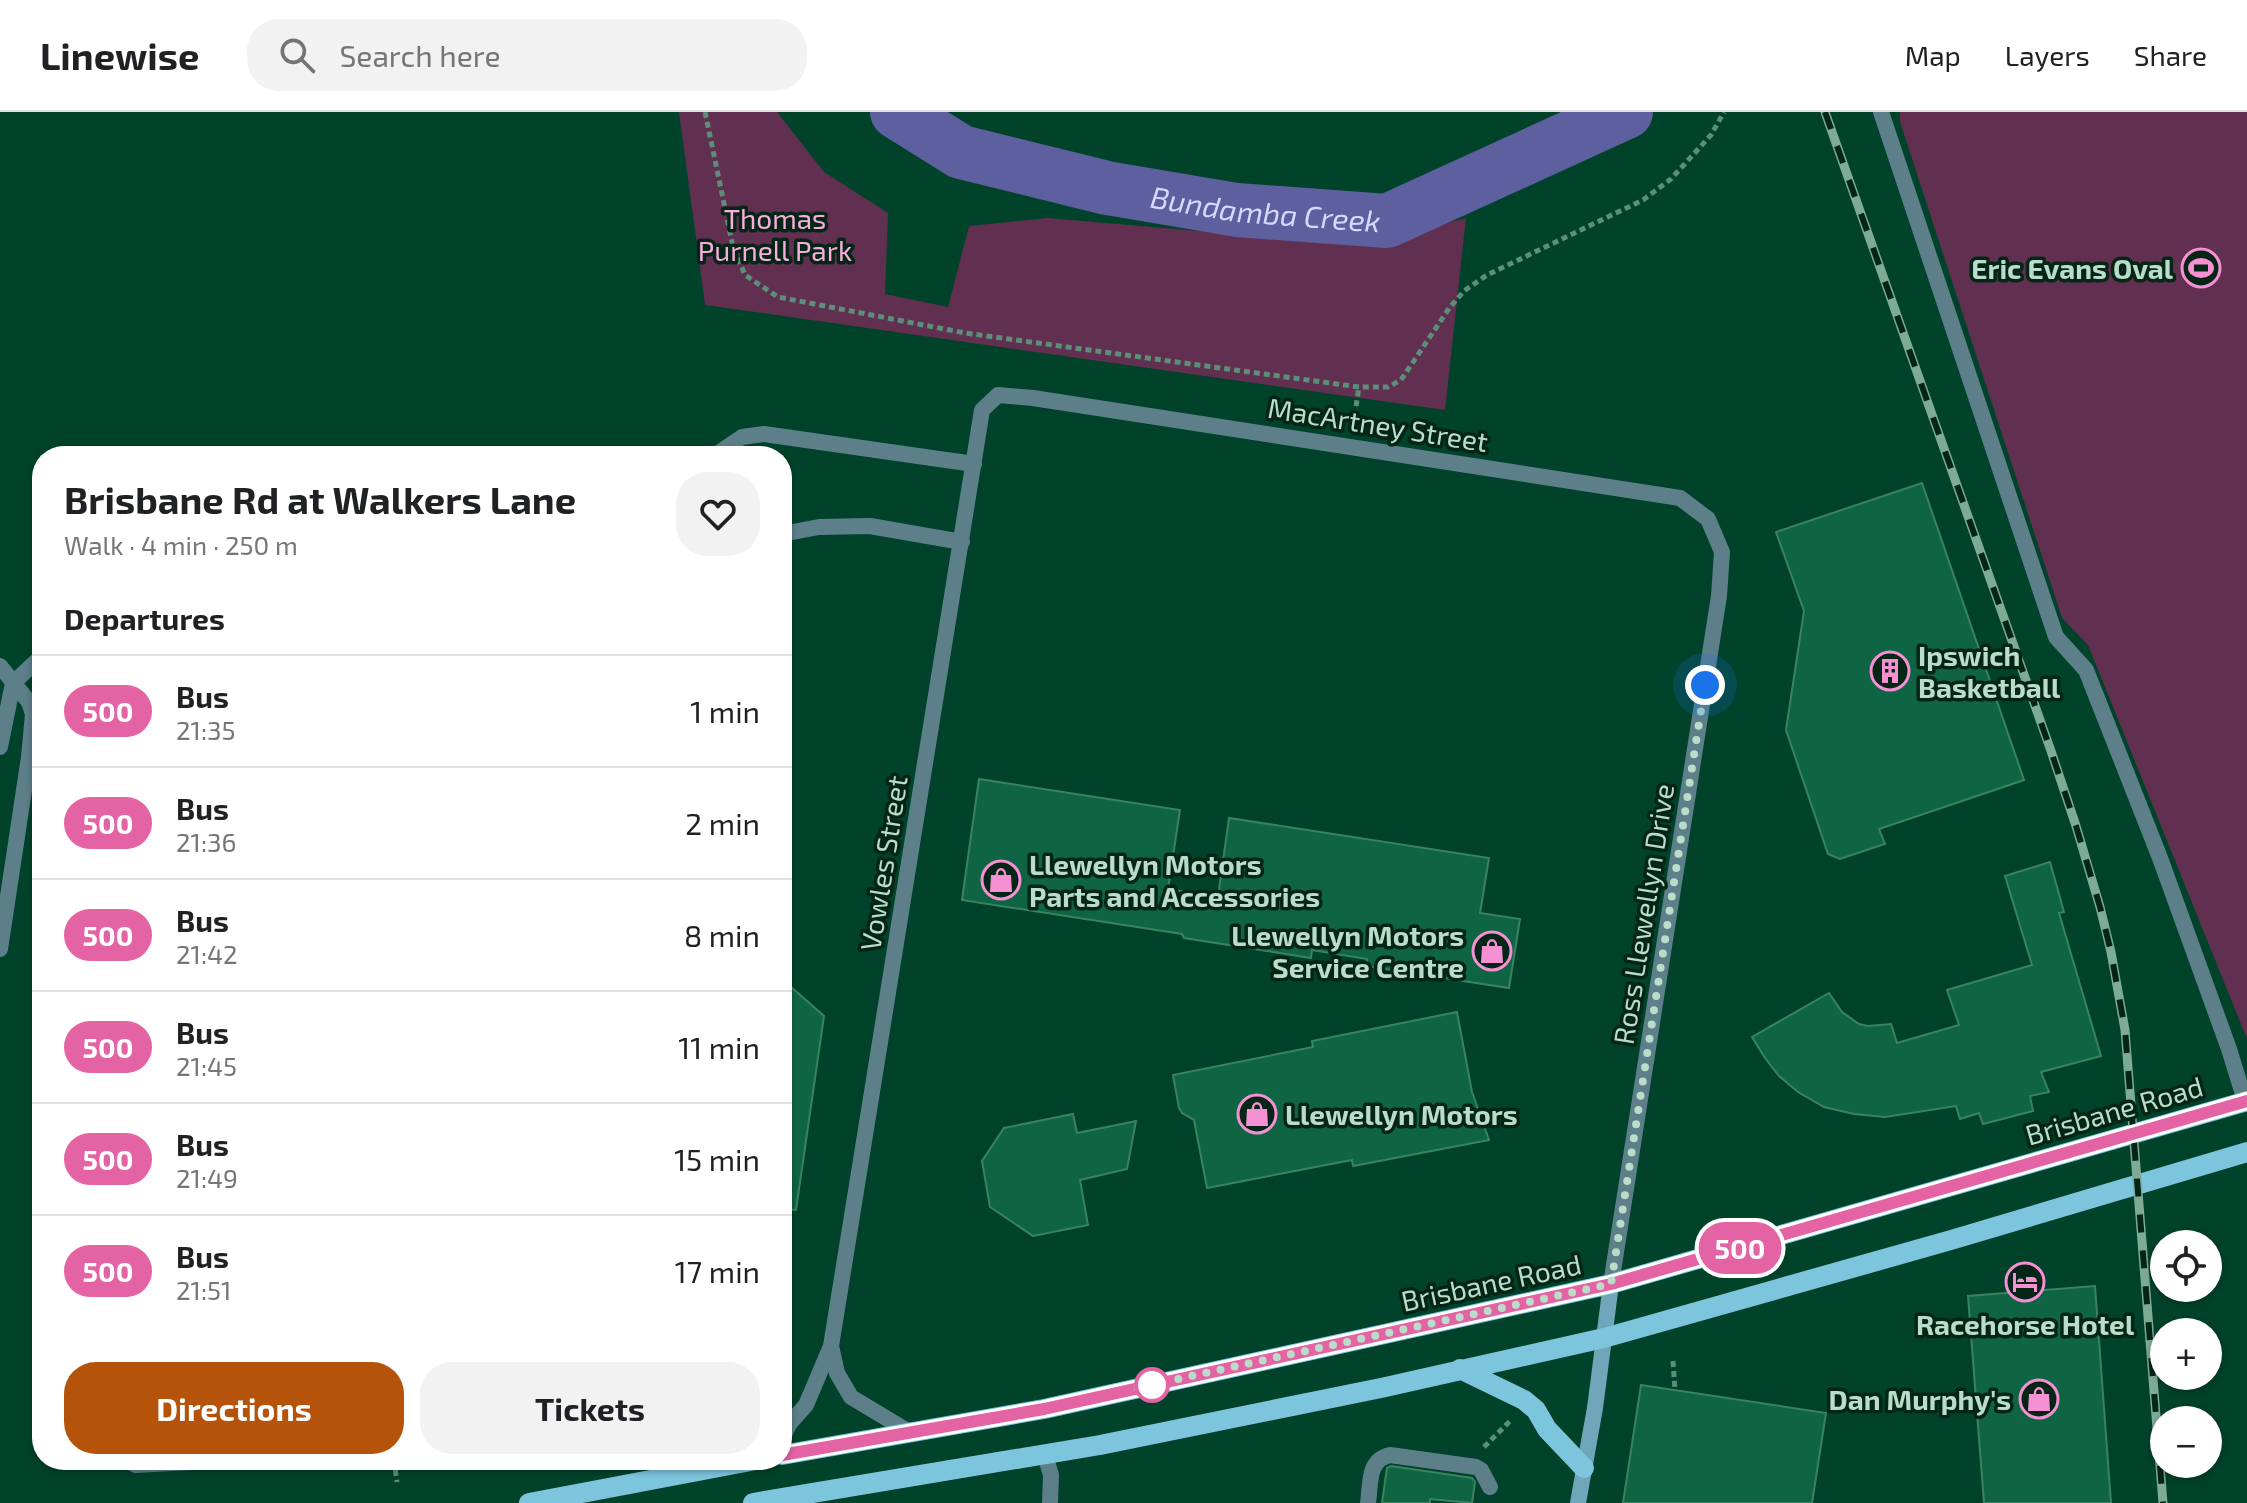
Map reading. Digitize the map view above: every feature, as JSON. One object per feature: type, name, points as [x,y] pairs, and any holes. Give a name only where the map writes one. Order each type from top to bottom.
[{"type":"main road","name":"Brisbane Road","points":[[792,1453],[1044,1409],[1611,1284],[2246,1101]]},
{"type":"main road","points":[[753,1503],[1045,1455],[1309,1403],[1604,1338],[2247,1152]]},
{"type":"main road","points":[[1578,1503],[1595,1408],[1611,1284]]},
{"type":"main road","points":[[1460,1369],[1524,1400],[1584,1468]]},
{"type":"main road","points":[[529,1503],[703,1470]]},
{"type":"street","points":[[1881,112],[2056,637],[2086,670],[2160,858],[2246,1101]]},
{"type":"street","name":"MacArtney Street","points":[[998,395],[1680,498],[1708,519],[1722,552]]},
{"type":"street","name":"Vowles Street","points":[[792,1421],[806,1405],[831,1346],[982,410],[998,395]]},
{"type":"street","points":[[729,446],[742,437],[764,434],[974,464]]},
{"type":"street","points":[[792,532],[819,527],[870,526],[962,542]]},
{"type":"street","name":"Ross Llewellyn Drive","points":[[1611,1284],[1719,596],[1722,552]]},
{"type":"street","points":[[0,747],[13,683],[32,665]]},
{"type":"street","points":[[0,666],[29,702],[32,711]]},
{"type":"street","points":[[0,949],[32,725]]},
{"type":"street","name":"Vowles Street","points":[[831,1346],[837,1373],[851,1397],[911,1433]]},
{"type":"street","points":[[1045,1455],[1052,1484],[1050,1503]]},
{"type":"street","points":[[1368,1503],[1371,1471],[1375,1463],[1390,1455],[1476,1467],[1490,1487]]},
{"type":"path","points":[[705,112],[733,247],[745,275],[778,297],[965,333],[1359,387],[1388,387],[1401,380],[1450,307],[1464,291],[1487,275],[1643,200],[1662,186],[1711,135],[1724,112]]},
{"type":"path","points":[[1350,446],[1359,387]]},
{"type":"path","points":[[1673,1361],[1675,1390]]},
{"type":"path","points":[[1469,1466],[1471,1459],[1512,1419]]},
{"type":"path","points":[[395,1470],[397,1482]]},
{"type":"green space","name":"Thomas Purnell Park","points":[[679,112],[777,112],[824,172],[888,213],[885,294],[948,307],[969,226],[1048,218],[1363,245],[1466,218],[1445,410],[705,305]]},
{"type":"green space","points":[[1900,112],[2247,112],[2247,1039],[2088,645],[2062,618],[1900,122]]},
{"type":"building","name":"Ipswich Basketball","points":[[1922,483],[2024,780],[1879,829],[1885,844],[1840,859],[1828,854],[1786,730],[1804,611],[1776,532]]},
{"type":"building","points":[[979,779],[1180,810],[1168,889],[1218,897],[1229,818],[1489,858],[1480,913],[1520,919],[1509,988],[1366,966],[1367,959],[1312,950],[1311,958],[1184,938],[1182,934],[962,900]]},
{"type":"building","points":[[2050,862],[2064,912],[2059,913],[2101,1056],[2041,1072],[2049,1092],[2030,1096],[2033,1111],[1983,1124],[1979,1113],[1960,1119],[1956,1106],[1885,1117],[1854,1114],[1824,1107],[1798,1092],[1779,1076],[1765,1058],[1752,1037],[1829,993],[1842,1012],[1859,1024],[1891,1024],[1897,1043],[1959,1025],[1947,990],[2032,965],[2005,876]]},
{"type":"building","points":[[792,988],[824,1016],[796,1210],[792,1210]]},
{"type":"building","points":[[1457,1012],[1472,1092],[1489,1140],[1353,1166],[1352,1160],[1207,1188],[1194,1120],[1179,1108],[1173,1075],[1313,1047],[1312,1041]]},
{"type":"building","points":[[1073,1114],[1077,1133],[1136,1121],[1127,1169],[1080,1180],[1088,1225],[1033,1236],[990,1207],[982,1161],[1004,1128]]},
{"type":"building","name":"Dan Murphy's","points":[[2095,1286],[2111,1503],[1984,1503],[1968,1296]]},
{"type":"building","points":[[1641,1385],[1826,1413],[1812,1503],[1623,1503]]},
{"type":"building","points":[[1391,1466],[1472,1478],[1475,1482],[1472,1503],[1430,1499],[1430,1503],[1382,1503],[1387,1468]]},
{"type":"waterway","name":"Bundamba Creek","points":[[897,112],[961,152],[1107,188],[1237,210],[1387,221],[1626,112]]},
{"type":"railway","points":[[1825,112],[2051,751],[2076,826],[2111,952],[2125,1030],[2163,1503]]},
{"type":"bus line","name":"500","points":[[792,1453],[1044,1409],[1611,1284],[2247,1101]]},
{"type":"place","name":"Eric Evans Oval","points":[[2201,268]]},
{"type":"place","name":"Ipswich Basketball","points":[[1890,671]]},
{"type":"place","name":"Llewellyn Motors Parts and Accessories","points":[[1001,880]]},
{"type":"place","name":"Llewellyn Motors Service Centre","points":[[1492,951]]},
{"type":"place","name":"Llewellyn Motors","points":[[1257,1114]]},
{"type":"place","name":"Racehorse Hotel","points":[[2025,1282]]},
{"type":"place","name":"Dan Murphy's","points":[[2039,1399]]},
{"type":"route","points":[[1152,1385],[1137,1388],[1611,1284],[1705,685]]}]
